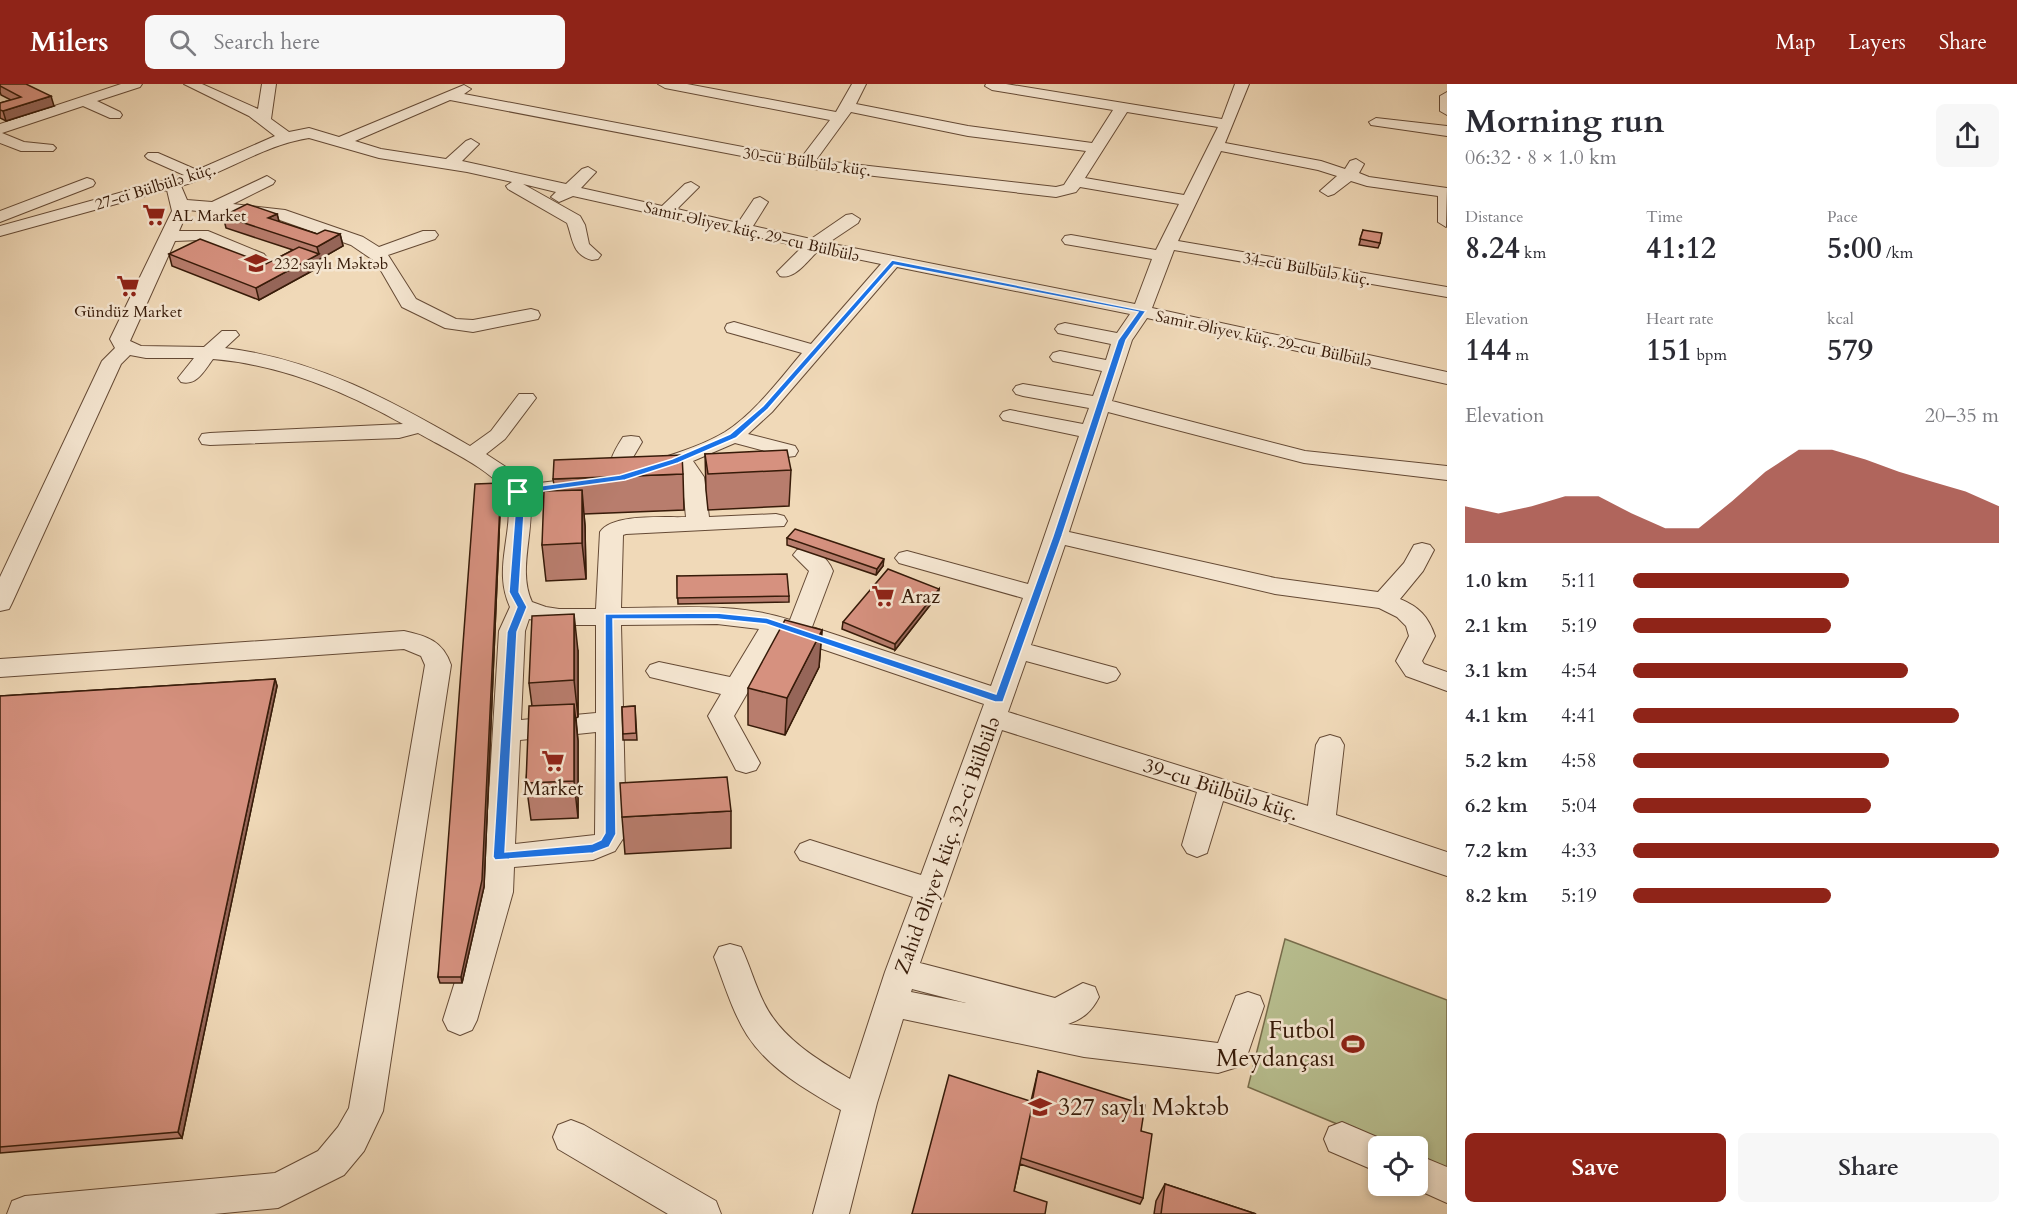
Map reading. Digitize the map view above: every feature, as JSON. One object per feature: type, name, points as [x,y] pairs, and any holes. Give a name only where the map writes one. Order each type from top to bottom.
[{"type":"street","points":[[0,129],[135,84]]},
{"type":"street","points":[[191,84],[264,119],[286,137]]},
{"type":"street","points":[[264,119],[269,84]]},
{"type":"street","points":[[665,84],[968,131],[1095,148]]},
{"type":"street","points":[[805,163],[844,112],[859,84]]},
{"type":"street","points":[[340,142],[472,85]]},
{"type":"street","name":"Zahid Əliyev küç. 32-ci Bülbülə","points":[[831,1214],[860,1103],[897,987],[1018,650],[1122,340],[1142,311],[1165,250],[1222,135],[1236,85]]},
{"type":"street","points":[[992,86],[1122,108],[1159,108],[1222,135],[1350,174],[1385,184],[1446,193],[1446,222]]},
{"type":"street","points":[[1013,108],[1026,92]]},
{"type":"street","name":"30-cü Bülbülə küç.","points":[[450,96],[805,163],[1056,192],[1066,192],[1075,181]]},
{"type":"street","points":[[1447,96],[1447,111]]},
{"type":"street","points":[[51,97],[115,115]]},
{"type":"street","points":[[1122,108],[1075,181],[1191,201]]},
{"type":"street","points":[[1376,122],[1447,131]]},
{"type":"street","points":[[954,148],[968,131]]},
{"type":"street","name":"27-ci Bülbülə küç.","points":[[0,231],[176,194],[198,176],[286,137],[309,133],[340,142]]},
{"type":"street","points":[[0,137],[21,146],[48,148]]},
{"type":"street","name":"Samir Əliyev küç. 29-cu Bülbülə","points":[[340,142],[401,157],[451,164],[892,262],[1142,311],[1447,378]]},
{"type":"street","points":[[451,164],[471,144]]},
{"type":"street","points":[[0,153],[21,146]]},
{"type":"street","points":[[153,156],[198,176]]},
{"type":"street","points":[[1328,191],[1350,174],[1359,159]]},
{"type":"street","points":[[545,204],[569,191],[588,171]]},
{"type":"street","points":[[512,178],[507,179],[510,184],[574,220],[578,225],[577,239],[583,249],[592,255]]},
{"type":"street","points":[[214,207],[267,180]]},
{"type":"street","points":[[0,218],[87,183]]},
{"type":"street","points":[[665,212],[691,187]]},
{"type":"street","points":[[460,1020],[498,892],[512,632],[522,607],[514,592],[519,514],[518,492],[508,480],[471,455],[422,426],[327,378],[265,360],[208,352],[143,351],[126,348],[120,343],[120,339],[169,236],[176,194],[214,207],[279,214],[357,241],[377,253],[409,303],[452,324],[473,326],[531,315]]},
{"type":"street","points":[[743,229],[760,202]]},
{"type":"street","points":[[786,272],[814,245],[852,219]]},
{"type":"street","points":[[169,236],[202,235],[258,258]]},
{"type":"street","points":[[377,253],[429,235]]},
{"type":"street","name":"34-cü Bülbülə küç.","points":[[1071,240],[1165,250],[1447,292]]},
{"type":"street","points":[[518,492],[622,478],[680,459],[733,436],[765,408],[892,262]]},
{"type":"street","points":[[734,328],[815,351]]},
{"type":"street","points":[[1065,329],[1122,340]]},
{"type":"street","points":[[188,378],[208,352],[229,335]]},
{"type":"street","points":[[0,603],[69,449],[112,361],[126,348]]},
{"type":"street","points":[[1060,357],[1113,367]]},
{"type":"street","points":[[1023,390],[1101,404],[1304,457],[1447,473]]},
{"type":"street","points":[[471,455],[498,435],[526,398]]},
{"type":"street","points":[[1010,416],[1092,432]]},
{"type":"street","points":[[210,439],[399,432],[422,426]]},
{"type":"street","points":[[733,436],[788,451]]},
{"type":"street","points":[[622,478],[621,459],[632,442]]},
{"type":"street","points":[[680,459],[693,477],[698,523]]},
{"type":"street","points":[[499,857],[593,848],[605,843],[611,834],[608,616],[612,532],[621,527],[776,521]]},
{"type":"street","points":[[1057,536],[1275,586],[1384,601],[1406,611],[1418,623],[1422,636],[1409,661],[1415,670],[1447,682]]},
{"type":"street","points":[[1384,601],[1415,566],[1422,550]]},
{"type":"street","points":[[746,763],[723,724],[721,716],[737,688],[787,627],[821,571],[819,566],[805,555]]},
{"type":"street","points":[[907,558],[1037,594]]},
{"type":"street","name":"39-cu Bülbülə küç.","points":[[522,607],[542,615],[559,617],[744,617],[787,627],[996,708],[1213,787],[1447,864]]},
{"type":"street","points":[[0,668],[404,640],[427,645],[435,653],[438,665],[366,1111],[351,1140],[331,1163],[278,1190],[25,1214]]},
{"type":"street","points":[[1018,650],[1107,674]]},
{"type":"street","points":[[658,671],[737,688]]},
{"type":"street","points":[[506,731],[609,721]]},
{"type":"street","points":[[1321,821],[1330,744]]},
{"type":"street","points":[[1197,845],[1213,787]]},
{"type":"street","points":[[810,852],[930,890]]},
{"type":"street","points":[[730,957],[759,1024],[785,1055],[819,1079],[860,1103]]},
{"type":"street","points":[[897,987],[1054,1012],[1070,1009],[1083,998]]},
{"type":"street","points":[[897,987],[1084,1042],[1218,1058],[1232,1054],[1248,1006]]},
{"type":"street","points":[[572,1137],[703,1214]]},
{"type":"street","points":[[1342,1139],[1368,1151]]},
{"type":"street","points":[[1428,1176],[1447,1185]]},
{"type":"green space","name":"Futbol Meydançası","points":[[1285,939],[1447,1000],[1447,1170],[1428,1161],[1428,1136],[1368,1137],[1248,1087]]},
{"type":"building","points":[[0,84],[26,84],[51,96],[3,111],[0,110],[0,103],[21,97]]},
{"type":"building","points":[[247,204],[277,214],[268,218],[317,234],[325,230],[340,234],[317,247],[223,216]]},
{"type":"building","points":[[1363,230],[1382,233],[1380,243],[1360,239]]},
{"type":"building","points":[[200,239],[266,264],[299,247],[319,254],[256,288],[169,254]]},
{"type":"building","points":[[787,450],[791,470],[708,474],[705,454]]},
{"type":"building","points":[[682,455],[683,474],[553,479],[554,460]]},
{"type":"building","points":[[501,483],[482,880],[461,977],[438,977],[475,484]]},
{"type":"building","points":[[582,490],[582,543],[542,545],[544,491]]},
{"type":"building","points":[[795,529],[884,559],[877,569],[787,538]]},
{"type":"building","points":[[888,569],[939,589],[895,644],[843,622]]},
{"type":"building","points":[[787,574],[789,596],[677,598],[677,576]]},
{"type":"building","points":[[574,614],[574,680],[529,683],[532,616]]},
{"type":"building","points":[[785,620],[822,630],[787,698],[748,688]]},
{"type":"building","points":[[275,679],[178,1132],[0,1147],[0,696]]},
{"type":"building","points":[[574,704],[574,781],[526,783],[529,706]]},
{"type":"building","points":[[635,706],[636,733],[623,734],[622,707]]},
{"type":"building","points":[[727,777],[731,811],[622,817],[620,783]]},
{"type":"building","points":[[1038,1071],[1145,1105],[1141,1131],[1152,1134],[1143,1198],[1021,1158]]},
{"type":"building","points":[[949,1075],[1033,1102],[1014,1191],[1047,1202],[1045,1214],[912,1214]]},
{"type":"building","points":[[1165,1184],[1256,1214],[1161,1214]]},
{"type":"place","name":"AL Market","points":[[154,215]]},
{"type":"place","name":"232 saylı Məktəb","points":[[256,263]]},
{"type":"place","name":"Gündüz Market","points":[[128,286]]},
{"type":"place","name":"Araz","points":[[883,596]]},
{"type":"place","name":"Market","points":[[553,761]]},
{"type":"place","name":"Futbol Meydançası","points":[[1353,1044]]},
{"type":"place","name":"327 saylı Məktəb","points":[[1040,1107]]},
{"type":"route","points":[[892,262],[1142,311],[1122,340],[1018,650],[999,699],[767,621],[717,616],[608,616],[611,834],[605,843],[593,848],[499,857],[512,632],[522,607],[514,592],[519,514],[518,492],[622,478],[675,461],[733,436],[765,408],[892,262]]}]
